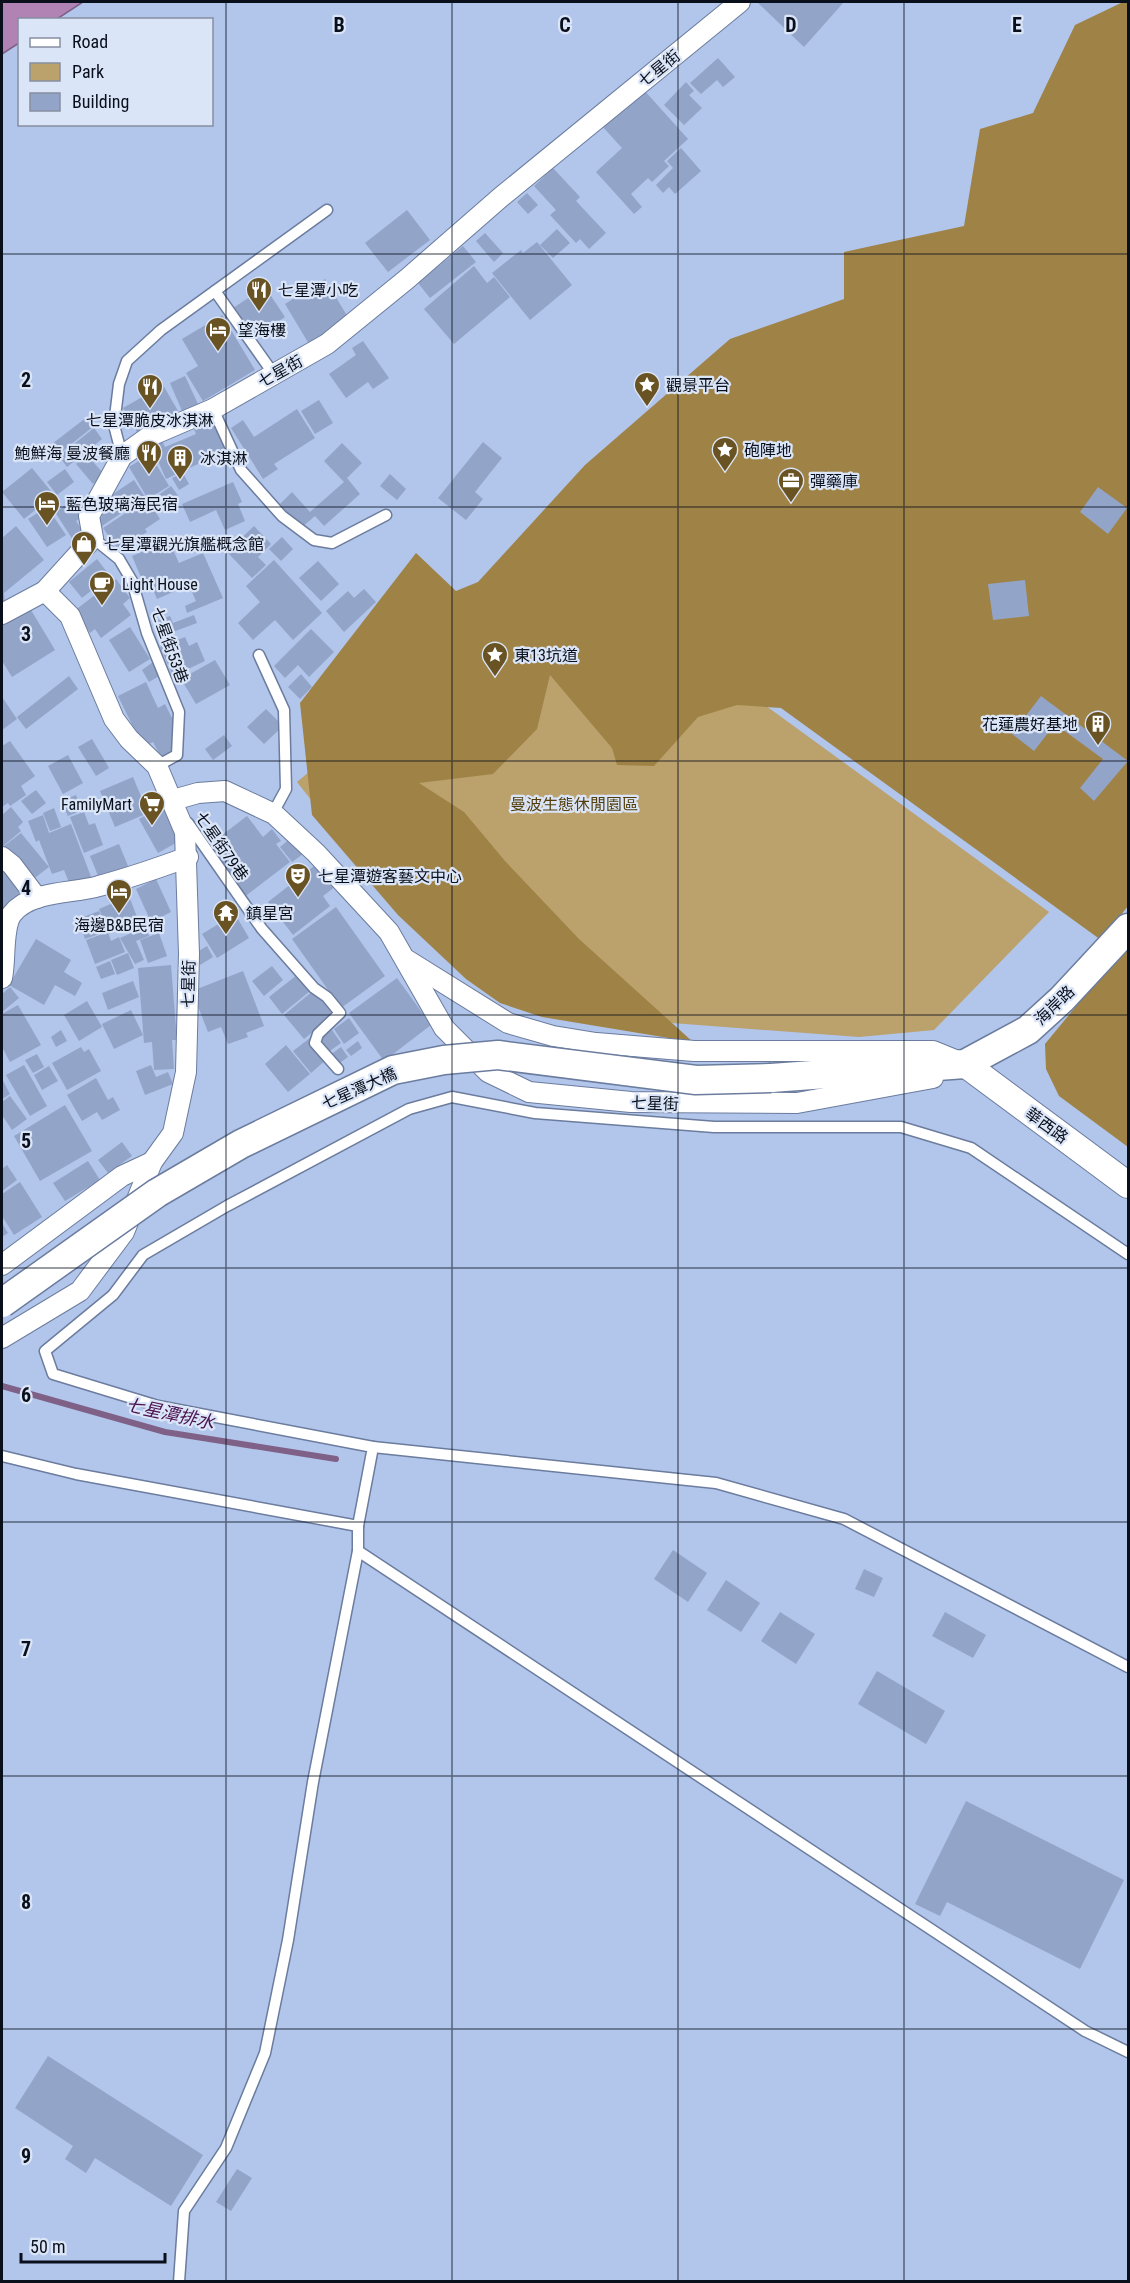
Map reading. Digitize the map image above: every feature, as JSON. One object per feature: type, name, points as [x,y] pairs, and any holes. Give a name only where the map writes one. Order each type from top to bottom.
[{"type":"main road","name":"海岸路","points":[[965,1064],[1028,1030],[1062,999],[1128,928]]},
{"type":"main road","name":"七星潭大橋","points":[[2,1303],[167,1188],[241,1144],[393,1070],[444,1060],[498,1055],[696,1080],[771,1078],[965,1064]]},
{"type":"street","name":"七星街","points":[[93,538],[89,516],[122,456],[150,436],[213,409],[327,344],[501,197],[740,2]]},
{"type":"street","points":[[2,614],[45,591],[93,538]]},
{"type":"street","name":"七星街","points":[[2,1338],[80,1291],[124,1232],[152,1162],[173,1133],[186,1072],[188,857],[185,832],[157,766],[129,739],[114,718],[70,616],[45,591]]},
{"type":"street","name":"七星街","points":[[173,800],[198,793],[225,791],[273,813],[316,853],[389,932],[444,1028],[488,1072],[529,1092],[631,1102],[797,1103],[939,1077],[965,1064]]},
{"type":"street","points":[[2,856],[12,865],[37,898]]},
{"type":"street","points":[[2,978],[6,963],[8,926],[13,914],[37,898],[96,887],[188,857]]},
{"type":"street","name":"七星街","points":[[404,958],[508,1023],[553,1036],[638,1048],[694,1051],[933,1051],[965,1064]]},
{"type":"street","name":"華西路","points":[[965,1064],[1128,1185]]},
{"type":"street","name":"七星街","points":[[2,1265],[122,1176],[152,1162]]},
{"type":"lane","points":[[122,456],[114,424],[119,384],[127,361],[161,330],[327,210]]},
{"type":"lane","points":[[215,291],[273,373]]},
{"type":"lane","points":[[213,409],[241,470],[282,516],[314,540],[332,543],[386,515]]},
{"type":"lane","name":"七星街53巷","points":[[93,538],[119,559],[132,580],[147,633],[178,712],[177,755],[157,766]]},
{"type":"lane","points":[[259,655],[284,710],[286,789],[273,813]]},
{"type":"lane","name":"七星街79巷","points":[[173,800],[262,929],[314,988],[327,997],[340,1012],[318,1034],[315,1042],[338,1069]]},
{"type":"lane","points":[[1128,1254],[971,1148],[901,1127],[714,1127],[535,1113],[452,1097],[409,1109],[227,1206],[143,1255],[113,1295],[45,1351],[53,1374],[158,1406],[373,1447],[716,1483],[844,1519],[1128,1667]]},
{"type":"lane","points":[[179,2282],[184,2211],[226,2148],[264,2053],[288,1940],[313,1782],[358,1551],[358,1526],[373,1447]]},
{"type":"lane","points":[[2,1456],[87,1476],[358,1526]]},
{"type":"lane","points":[[358,1551],[1085,2031],[1128,2052]]},
{"type":"green space","name":"曼波生態休閒園區","points":[[581,571],[1049,912],[934,1030],[859,1037],[659,1022],[399,912],[297,782],[530,588]]},
{"type":"shaded area","points":[[2,2],[83,2],[59,18],[18,18],[18,44],[2,54]]},
{"type":"shaded area","points":[[1123,2],[1128,2],[1128,906],[1101,940],[781,708],[737,705],[698,717],[654,766],[617,765],[612,748],[550,675],[537,729],[493,774],[419,783],[464,812],[505,861],[579,939],[693,1042],[542,1017],[500,1003],[466,979],[398,915],[312,815],[300,703],[416,553],[456,591],[478,582],[585,465],[730,339],[844,299],[844,252],[964,226],[980,129],[1033,113],[1075,25]]},
{"type":"shaded area","points":[[1128,943],[1128,1147],[1059,1096],[1046,1069],[1045,1044]]},
{"type":"building","points":[[757,2],[844,2],[804,47]]},
{"type":"building","points":[[718,58],[735,77],[723,87],[717,80],[701,94],[690,83]]},
{"type":"building","points":[[686,82],[694,91],[689,95],[702,108],[684,125],[664,105]]},
{"type":"building","points":[[643,89],[688,139],[664,161],[669,166],[652,182],[648,178],[631,194],[642,207],[634,214],[596,172],[622,148],[602,126]]},
{"type":"building","points":[[681,148],[701,171],[675,194],[669,187],[663,193],[656,185],[673,168],[667,161]]},
{"type":"building","points":[[553,168],[580,197],[576,201],[606,233],[589,249],[580,239],[576,243],[550,215],[556,210],[534,186]]},
{"type":"building","points":[[527,193],[538,205],[528,214],[517,202]]},
{"type":"building","points":[[407,210],[430,240],[388,272],[365,243]]},
{"type":"building","points":[[557,229],[570,243],[553,258],[540,245]]},
{"type":"building","points":[[485,233],[503,253],[494,262],[476,241]]},
{"type":"building","points":[[537,242],[572,285],[530,320],[492,273],[521,250],[523,253]]},
{"type":"building","points":[[463,246],[476,262],[430,298],[418,283]]},
{"type":"building","points":[[474,266],[487,283],[494,277],[510,297],[454,344],[424,309]]},
{"type":"building","points":[[325,279],[349,319],[309,344],[285,304]]},
{"type":"building","name":"七星潭小吃","points":[[265,287],[285,317],[253,339],[233,308]]},
{"type":"building","name":"望海樓","points":[[222,315],[255,370],[203,401],[186,373],[198,366],[182,339]]},
{"type":"building","points":[[363,341],[389,378],[373,389],[368,382],[346,398],[329,374],[356,355],[352,348]]},
{"type":"building","points":[[185,376],[198,404],[182,411],[170,383]]},
{"type":"building","name":"七星潭脆皮冰淇淋","points":[[163,385],[178,411],[138,434],[123,408]]},
{"type":"building","points":[[319,400],[333,423],[315,434],[301,411]]},
{"type":"building","points":[[297,409],[315,438],[274,464],[278,469],[263,479],[231,428],[243,420],[254,437]]},
{"type":"building","points":[[211,413],[228,450],[166,479],[149,441],[160,436],[165,447],[196,434],[191,422]]},
{"type":"building","points":[[87,417],[94,426],[55,457],[48,447]]},
{"type":"building","points":[[94,428],[102,439],[67,467],[59,456]]},
{"type":"building","points":[[483,442],[502,458],[475,492],[483,499],[466,520],[438,498]]},
{"type":"building","points":[[342,443],[362,463],[347,478],[360,494],[324,526],[315,516],[301,528],[280,504],[292,492],[310,512],[344,482],[324,461]]},
{"type":"building","points":[[86,454],[104,474],[93,484],[76,464]]},
{"type":"building","name":"鮑鮮海 曼波餐廳","points":[[150,454],[169,486],[148,499],[129,467]]},
{"type":"building","points":[[32,468],[54,495],[24,519],[2,492]]},
{"type":"building","points":[[65,469],[74,482],[57,495],[47,482]]},
{"type":"building","name":"冰淇淋","points":[[183,473],[189,484],[179,490],[172,478]]},
{"type":"building","points":[[390,474],[406,489],[397,500],[380,486]]},
{"type":"building","points":[[134,480],[145,497],[102,526],[98,519],[102,517],[95,506]]},
{"type":"building","points":[[233,482],[242,502],[238,504],[245,521],[225,530],[216,510],[190,522],[182,504]]},
{"type":"building","points":[[171,486],[179,497],[160,509],[153,499]]},
{"type":"building","points":[[1098,487],[1127,508],[1108,534],[1080,512]]},
{"type":"building","points":[[77,498],[86,514],[76,521],[84,533],[73,540],[55,512]]},
{"type":"building","points":[[147,499],[160,519],[145,529],[147,532],[119,551],[103,528]]},
{"type":"building","name":"藍色玻璃海民宿","points":[[47,507],[66,535],[47,547],[28,519]]},
{"type":"building","points":[[16,526],[44,560],[4,593],[5,605],[2,608],[2,538]]},
{"type":"building","points":[[254,526],[271,544],[258,557],[266,565],[252,578],[227,552]]},
{"type":"building","points":[[282,537],[293,549],[281,561],[269,549]]},
{"type":"building","points":[[169,541],[179,563],[203,553],[223,598],[187,613],[185,606],[196,601],[189,585],[157,599],[149,580],[143,582],[132,556]]},
{"type":"building","points":[[97,559],[110,576],[82,598],[69,582]]},
{"type":"building","points":[[274,560],[322,613],[293,640],[275,620],[253,640],[238,623],[260,602],[246,586]]},
{"type":"building","points":[[318,561],[339,584],[321,601],[299,578]]},
{"type":"building","name":"Light House","points":[[116,579],[130,598],[123,604],[131,615],[101,638],[95,629],[90,633],[74,611]]},
{"type":"building","points":[[1025,580],[1029,616],[993,620],[988,584]]},
{"type":"building","points":[[364,589],[376,602],[344,632],[326,611],[348,591],[354,598]]},
{"type":"building","points":[[28,605],[55,650],[12,677],[2,661],[2,621]]},
{"type":"building","points":[[194,615],[197,623],[162,636],[156,621],[170,616],[173,623]]},
{"type":"building","points":[[130,627],[150,659],[129,672],[109,640]]},
{"type":"building","points":[[311,629],[334,652],[309,677],[298,665],[285,678],[274,666]]},
{"type":"building","points":[[185,637],[189,646],[197,642],[205,661],[173,676],[160,647]]},
{"type":"building","points":[[215,660],[230,685],[196,704],[181,679]]},
{"type":"building","points":[[153,662],[161,675],[149,682],[142,670]]},
{"type":"building","points":[[301,674],[312,687],[300,699],[288,687]]},
{"type":"building","points":[[69,676],[78,689],[26,729],[17,717]]},
{"type":"building","points":[[146,682],[158,708],[165,704],[175,724],[173,753],[162,759],[153,742],[143,747],[118,696]]},
{"type":"building","name":"花蓮農好基地","points":[[1041,696],[1128,761],[1094,801],[1080,788],[1103,759],[1055,724],[1034,751],[1012,734]]},
{"type":"building","points":[[2,697],[17,719],[2,730]]},
{"type":"building","points":[[266,709],[283,726],[264,744],[247,727]]},
{"type":"building","points":[[224,735],[232,746],[213,760],[205,749]]},
{"type":"building","points":[[92,739],[109,768],[96,776],[78,747]]},
{"type":"building","points":[[10,741],[35,776],[21,786],[26,795],[10,806],[8,803],[2,807],[2,746]]},
{"type":"building","points":[[68,755],[83,783],[63,794],[48,766]]},
{"type":"building","points":[[133,777],[148,813],[115,827],[100,791]]},
{"type":"building","points":[[36,790],[46,803],[32,814],[21,801]]},
{"type":"building","points":[[76,795],[82,810],[68,816],[61,801]]},
{"type":"building","points":[[162,806],[181,840],[158,853],[139,819]]},
{"type":"building","points":[[11,807],[23,822],[18,827],[21,831],[2,847],[2,815]]},
{"type":"building","points":[[54,808],[61,827],[50,831],[43,813]]},
{"type":"building","points":[[84,812],[89,825],[95,823],[103,845],[84,853],[70,817]]},
{"type":"building","points":[[43,815],[49,833],[71,824],[93,882],[72,890],[64,870],[52,874],[39,840],[36,842],[28,821]]},
{"type":"building","points":[[247,816],[263,837],[272,829],[281,841],[276,844],[290,862],[243,898],[205,848]]},
{"type":"building","points":[[21,833],[49,867],[32,880],[4,846]]},
{"type":"building","points":[[291,838],[303,854],[292,862],[280,847]]},
{"type":"building","points":[[119,844],[130,871],[101,883],[90,856]]},
{"type":"building","points":[[2,862],[25,897],[2,913]]},
{"type":"building","name":"七星潭遊客藝文中心","points":[[318,863],[336,886],[323,896],[330,906],[293,935],[268,902]]},
{"type":"building","points":[[156,879],[171,912],[151,922],[136,889]]},
{"type":"building","name":"海邊B&B民宿","points":[[129,896],[139,922],[109,934],[99,909]]},
{"type":"building","points":[[336,907],[385,976],[341,1008],[292,939]]},
{"type":"building","points":[[99,911],[107,931],[85,939],[78,919]]},
{"type":"building","name":"鎮星宮","points":[[235,914],[249,938],[217,958],[202,934]]},
{"type":"building","points":[[144,922],[149,936],[136,941],[144,960],[135,964],[120,938],[134,932],[132,927]]},
{"type":"building","points":[[108,932],[111,941],[119,937],[125,952],[95,964],[86,940]]},
{"type":"building","points":[[159,933],[167,956],[148,963],[140,940]]},
{"type":"building","points":[[36,939],[71,960],[64,972],[82,983],[75,996],[55,985],[44,1005],[9,985]]},
{"type":"building","points":[[207,946],[213,957],[200,965],[194,954]]},
{"type":"building","points":[[128,953],[134,968],[117,975],[111,960]]},
{"type":"building","points":[[110,961],[115,974],[101,979],[96,967]]},
{"type":"building","points":[[171,965],[177,1040],[172,1040],[174,1069],[154,1070],[152,1042],[144,1043],[138,968]]},
{"type":"building","points":[[272,966],[283,980],[264,996],[252,981]]},
{"type":"building","points":[[243,971],[264,1026],[246,1033],[248,1037],[228,1044],[221,1027],[208,1032],[192,991]]},
{"type":"building","points":[[297,975],[310,991],[282,1014],[269,997]]},
{"type":"building","points":[[397,978],[431,1025],[384,1061],[349,1013]]},
{"type":"building","points":[[133,981],[139,997],[108,1010],[102,993]]},
{"type":"building","points":[[10,987],[19,998],[2,1012],[2,994]]},
{"type":"building","points":[[314,990],[335,1014],[304,1039],[284,1015]]},
{"type":"building","points":[[87,1001],[102,1027],[79,1041],[64,1015]]},
{"type":"building","points":[[18,1005],[41,1045],[10,1062],[2,1047],[2,1014]]},
{"type":"building","points":[[131,1010],[143,1035],[114,1049],[102,1024]]},
{"type":"building","points":[[349,1018],[359,1033],[344,1044],[334,1029]]},
{"type":"building","points":[[61,1030],[67,1041],[56,1047],[51,1037]]},
{"type":"building","points":[[332,1030],[341,1043],[327,1053],[318,1040]]},
{"type":"building","points":[[310,1038],[327,1059],[311,1073],[293,1051]]},
{"type":"building","points":[[358,1041],[362,1048],[351,1056],[346,1050]]},
{"type":"building","points":[[286,1045],[310,1074],[288,1092],[265,1064]]},
{"type":"building","points":[[81,1047],[84,1052],[89,1049],[101,1071],[67,1090],[52,1063]]},
{"type":"building","points":[[341,1047],[348,1057],[337,1065],[330,1055]]},
{"type":"building","points":[[37,1054],[44,1067],[33,1073],[25,1060]]},
{"type":"building","points":[[24,1065],[47,1106],[30,1116],[6,1075]]},
{"type":"building","points":[[151,1065],[156,1077],[168,1072],[173,1084],[145,1095],[136,1071]]},
{"type":"building","points":[[49,1066],[58,1081],[42,1090],[34,1075]]},
{"type":"building","points":[[96,1078],[108,1100],[113,1097],[120,1110],[102,1120],[97,1112],[82,1121],[67,1095]]},
{"type":"building","points":[[2,1079],[10,1094],[2,1099]]},
{"type":"building","points":[[10,1096],[27,1119],[12,1130],[2,1115],[2,1102]]},
{"type":"building","points":[[65,1105],[92,1151],[40,1181],[14,1136]]},
{"type":"building","points":[[122,1142],[132,1156],[108,1173],[98,1160]]},
{"type":"building","points":[[88,1161],[100,1180],[65,1201],[53,1183]]},
{"type":"building","points":[[7,1165],[17,1180],[2,1191],[2,1169]]},
{"type":"building","points":[[20,1182],[42,1217],[14,1235],[2,1216],[2,1194]]},
{"type":"building","points":[[2,1223],[8,1233],[2,1237]]},
{"type":"building","points":[[673,1550],[707,1573],[688,1602],[654,1579]]},
{"type":"building","points":[[864,1569],[883,1578],[874,1597],[855,1589]]},
{"type":"building","points":[[726,1580],[760,1603],[741,1632],[707,1610]]},
{"type":"building","points":[[780,1612],[815,1634],[796,1664],[761,1641]]},
{"type":"building","points":[[945,1612],[986,1635],[973,1658],[932,1636]]},
{"type":"building","points":[[877,1671],[945,1711],[926,1744],[858,1704]]},
{"type":"building","points":[[966,1801],[1124,1880],[1080,1969],[947,1902],[940,1916],[915,1904]]},
{"type":"building","points":[[48,2056],[203,2155],[171,2206],[95,2158],[86,2173],[65,2159],[73,2146],[15,2108]]},
{"type":"building","points":[[237,2169],[252,2178],[231,2211],[216,2202]]},
{"type":"waterway","name":"七星潭排水","points":[[2,1386],[165,1432],[336,1459]]},
{"type":"place","name":"七星潭小吃","points":[[259,313]]},
{"type":"place","name":"望海樓","points":[[218,353]]},
{"type":"place","name":"觀景平台","points":[[647,408]]},
{"type":"place","name":"七星潭脆皮冰淇淋","points":[[150,410]]},
{"type":"place","name":"砲陣地","points":[[725,473]]},
{"type":"place","name":"鮑鮮海 曼波餐廳","points":[[149,476]]},
{"type":"place","name":"冰淇淋","points":[[180,481]]},
{"type":"place","name":"彈藥庫","points":[[791,504]]},
{"type":"place","name":"藍色玻璃海民宿","points":[[47,527]]},
{"type":"place","name":"七星潭觀光旗艦概念館","points":[[84,567]]},
{"type":"place","name":"Light House","points":[[102,607]]},
{"type":"place","name":"東13坑道","points":[[495,678]]},
{"type":"place","name":"花蓮農好基地","points":[[1098,747]]},
{"type":"place","name":"FamilyMart","points":[[152,827]]},
{"type":"place","name":"七星潭遊客藝文中心","points":[[298,899]]},
{"type":"place","name":"海邊B&B民宿","points":[[119,915]]},
{"type":"place","name":"鎮星宮","points":[[226,936]]}]
